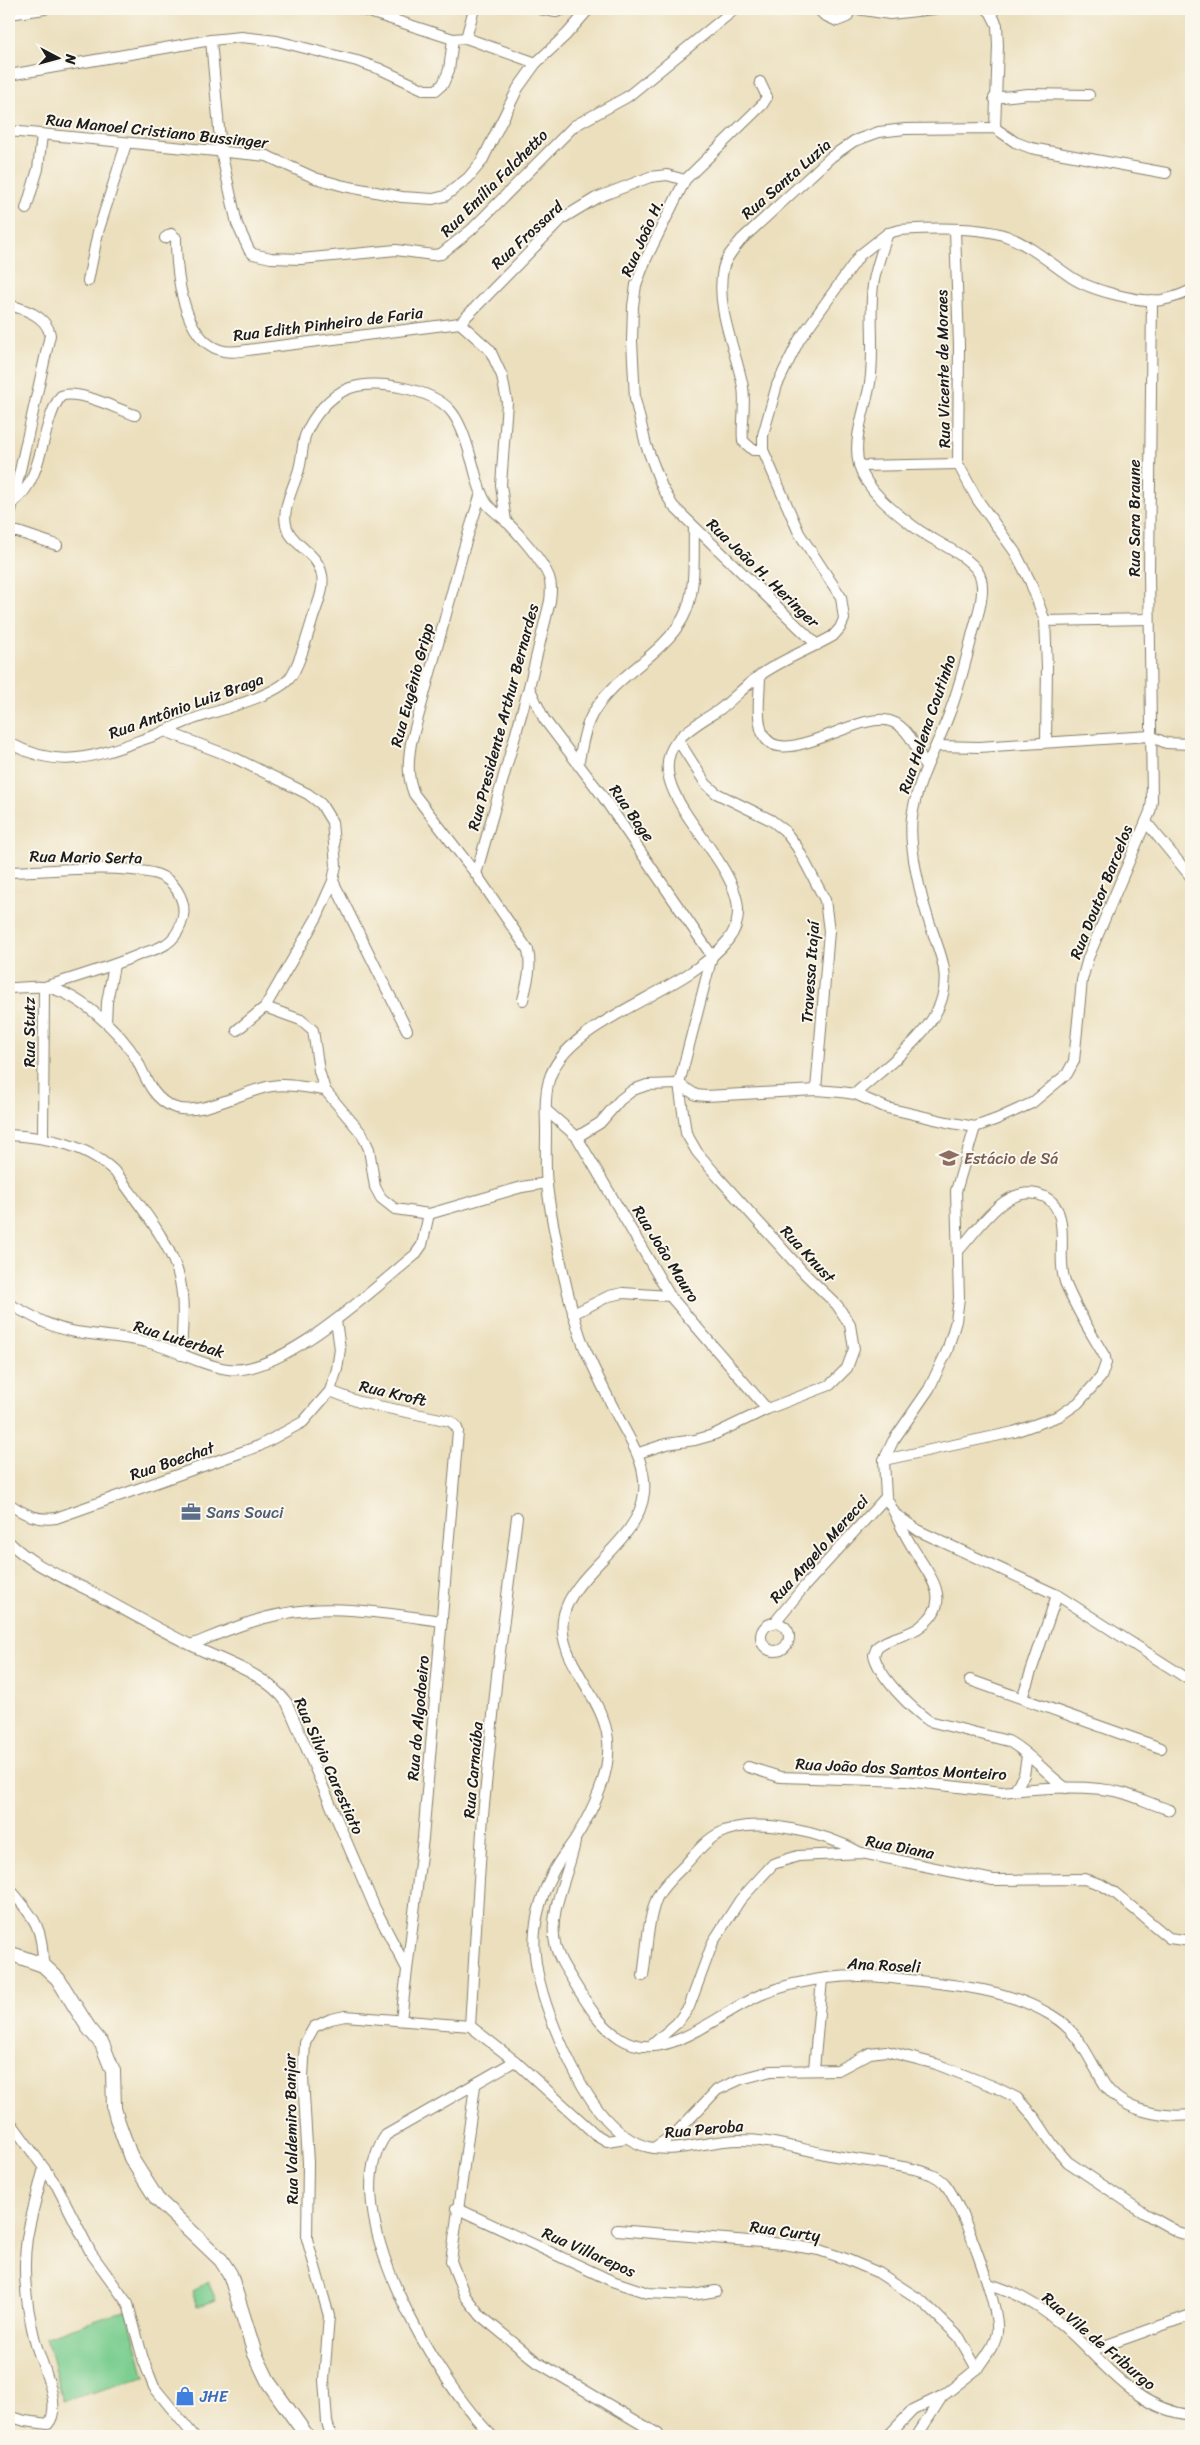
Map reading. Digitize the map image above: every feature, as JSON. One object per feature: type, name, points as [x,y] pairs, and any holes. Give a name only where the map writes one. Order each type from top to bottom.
[{"type":"street","points":[[11,12],[45,9]]},
{"type":"street","points":[[360,9],[453,38],[466,38],[536,64]]},
{"type":"street","points":[[466,38],[474,9]]},
{"type":"street","points":[[540,9],[556,12],[565,9]]},
{"type":"street","name":"Rua Manoel Cristiano Bussinger","points":[[9,131],[126,144],[267,156],[315,178],[344,186],[402,197],[433,199],[445,196],[468,178],[482,161],[508,105],[536,64],[589,9]]},
{"type":"street","name":"Rua Emília Falchetto","points":[[221,151],[237,224],[244,242],[253,254],[271,258],[301,259],[396,250],[428,255],[441,254],[471,230],[574,126],[627,97],[650,81],[687,46],[735,9]]},
{"type":"street","points":[[818,9],[824,15],[837,21],[847,17],[851,9]]},
{"type":"street","points":[[857,9],[890,14],[934,9]]},
{"type":"street","points":[[986,9],[991,13],[997,26],[998,46],[994,128],[1015,142],[1031,148],[1166,173]]},
{"type":"street","points":[[9,75],[211,40],[241,37],[277,41],[357,61],[380,69],[425,90],[432,90],[443,84],[449,70],[453,38]]},
{"type":"street","points":[[211,40],[221,151]]},
{"type":"street","name":"Rua João H.","points":[[691,525],[673,506],[662,487],[646,445],[635,399],[632,341],[633,306],[640,272],[685,180],[762,105],[768,94],[760,82]]},
{"type":"street","points":[[994,98],[1028,94],[1089,95]]},
{"type":"street","name":"Rua Santa Luzia","points":[[764,450],[753,450],[743,442],[744,395],[725,315],[722,283],[723,268],[728,256],[741,240],[817,170],[854,142],[879,132],[994,128]]},
{"type":"street","points":[[26,209],[38,169],[42,135]]},
{"type":"street","points":[[88,281],[98,232],[126,144]]},
{"type":"street","name":"Rua Frossard","points":[[460,323],[563,218],[596,198],[650,177],[667,175],[685,180]]},
{"type":"street","points":[[577,1836],[591,1808],[604,1774],[608,1757],[608,1740],[604,1717],[587,1684],[570,1659],[564,1643],[562,1622],[566,1607],[575,1593],[623,1537],[640,1510],[644,1497],[644,1476],[638,1454],[625,1433],[602,1386],[582,1341],[573,1314],[547,1183],[547,1086],[553,1069],[571,1046],[592,1029],[678,982],[712,956],[727,942],[735,929],[737,916],[734,893],[726,872],[683,811],[671,784],[669,760],[678,740],[760,675],[817,646],[833,636],[840,628],[844,609],[841,597],[799,533],[764,450],[763,435],[770,404],[800,340],[860,255],[888,233],[916,229],[955,230],[1005,236],[1022,244],[1073,279],[1111,293],[1152,300],[1172,297],[1191,290]]},
{"type":"street","name":"Rua Vicente de Moraes","points":[[955,230],[959,354],[958,464],[977,499],[1015,552],[1030,581],[1045,621],[1048,666],[1046,741]]},
{"type":"street","name":"Rua Helena Coutinho","points":[[855,1094],[920,1035],[936,1016],[945,988],[945,970],[930,926],[911,847],[911,819],[925,765],[936,746],[961,681],[978,612],[982,583],[980,575],[965,559],[919,530],[875,492],[860,466],[859,439],[872,363],[873,284],[888,233]]},
{"type":"street","name":"Rua Edith Pinheiro de Faria","points":[[165,238],[171,234],[176,238],[177,278],[190,319],[206,342],[221,350],[255,349],[460,323]]},
{"type":"street","name":"Rua Sara Braune","points":[[1146,822],[1152,801],[1149,619],[1152,300]]},
{"type":"street","points":[[9,305],[29,312],[42,320],[47,326],[50,335],[9,519]]},
{"type":"street","points":[[460,323],[490,350],[502,376],[507,402],[501,486],[506,522]]},
{"type":"street","name":"Rua Antônio Luiz Braga","points":[[9,743],[28,754],[64,760],[95,755],[165,732],[267,693],[283,684],[292,674],[322,588],[322,575],[314,557],[290,535],[286,528],[285,514],[299,469],[305,438],[313,419],[330,402],[350,388],[376,385],[409,389],[437,400],[449,409],[457,419],[482,493],[488,505],[506,522]]},
{"type":"street","points":[[13,502],[21,495],[34,472],[61,396],[67,394],[78,396],[135,415]]},
{"type":"street","points":[[860,466],[958,464]]},
{"type":"street","name":"Rua Eugênio Gripp","points":[[482,493],[464,548],[411,743],[408,764],[409,781],[414,794],[476,874],[528,950],[531,962],[530,972],[522,1000]]},
{"type":"street","name":"Rua Presidente Arthur Bernardes","points":[[476,874],[529,687],[550,601],[551,588],[546,571],[506,522]]},
{"type":"street","points":[[578,764],[593,713],[604,698],[658,647],[683,618],[692,582],[691,525]]},
{"type":"street","name":"Rua João H. Heringer","points":[[691,525],[817,646]]},
{"type":"street","points":[[9,532],[26,534],[58,545]]},
{"type":"street","points":[[1045,621],[1149,619]]},
{"type":"street","points":[[760,675],[760,717],[762,732],[768,742],[778,747],[791,747],[852,725],[876,719],[890,721],[902,728],[913,742],[925,765]]},
{"type":"street","name":"Rua Bage","points":[[529,687],[544,719],[601,794],[712,956]]},
{"type":"street","points":[[165,732],[235,758],[308,794],[321,804],[332,822],[336,865],[332,881],[317,917],[265,1007],[237,1030]]},
{"type":"street","points":[[936,746],[979,747],[1046,741],[1150,736],[1166,743],[1191,744]]},
{"type":"street","name":"Travessa Itajaí","points":[[678,740],[706,784],[716,793],[771,820],[784,830],[801,854],[825,900],[829,931],[816,1090]]},
{"type":"street","points":[[1146,822],[1191,877]]},
{"type":"street","name":"Rua Doutor Barcelos","points":[[975,1127],[1032,1103],[1067,1074],[1074,1061],[1082,980],[1088,958],[1146,822]]},
{"type":"street","name":"Rua Mario Serta","points":[[9,872],[137,870],[167,878],[175,886],[184,907],[177,933],[167,944],[114,965],[44,987]]},
{"type":"street","points":[[332,881],[407,1030]]},
{"type":"street","name":"Rua Knust","points":[[638,1454],[666,1444],[695,1440],[713,1435],[767,1409],[830,1385],[847,1368],[854,1349],[850,1325],[837,1306],[806,1275],[697,1152],[686,1133],[679,1084],[712,956]]},
{"type":"street","points":[[106,1022],[107,1002],[114,965]]},
{"type":"street","points":[[9,988],[44,987],[83,1004],[106,1022],[125,1042],[150,1089],[172,1107],[184,1110],[197,1109],[273,1086],[325,1090]]},
{"type":"street","name":"Rua Stutz","points":[[44,987],[44,1137]]},
{"type":"street","points":[[265,1007],[301,1020],[313,1030],[319,1071],[325,1090],[362,1134],[368,1149],[376,1187],[387,1205],[405,1211],[429,1214],[522,1186],[547,1183]]},
{"type":"street","points":[[577,1137],[600,1123],[620,1100],[634,1090],[647,1085],[679,1084],[701,1096],[816,1090],[855,1094],[909,1114],[975,1127],[956,1191],[959,1298],[956,1321],[947,1351],[929,1389],[893,1441],[884,1460],[886,1497],[933,1577],[938,1592],[936,1606],[931,1617],[922,1626],[877,1647],[874,1652],[875,1660],[882,1672],[908,1703],[929,1721],[1008,1741],[1066,1788]]},
{"type":"street","name":"Rua João Mauro","points":[[546,1110],[577,1137],[670,1296],[767,1409]]},
{"type":"street","points":[[9,1135],[44,1137],[93,1154],[107,1163],[118,1174],[166,1246],[180,1281],[183,1319],[180,1355]]},
{"type":"street","points":[[884,1460],[1014,1432],[1059,1416],[1078,1403],[1105,1371],[1105,1357],[1065,1282],[1060,1259],[1061,1219],[1058,1209],[1049,1199],[1032,1192],[1023,1192],[1006,1200],[958,1251]]},
{"type":"street","name":"Rua Luterbak","points":[[9,1304],[54,1326],[71,1331],[134,1339],[228,1369],[248,1368],[306,1343],[336,1321],[415,1255],[422,1246],[429,1214]]},
{"type":"street","points":[[573,1314],[609,1296],[623,1293],[670,1296]]},
{"type":"street","points":[[330,1391],[337,1369],[340,1349],[336,1321]]},
{"type":"street","name":"Rua Kroft","points":[[330,1391],[359,1402],[450,1421]]},
{"type":"street","name":"Rua Boechat","points":[[9,1504],[25,1514],[39,1519],[56,1518],[259,1446],[303,1422],[330,1391]]},
{"type":"street","name":"Rua do Algodoeiro","points":[[401,2020],[423,1838],[458,1431],[456,1426],[450,1421]]},
{"type":"street","name":"Rua Angelo Merecci","points":[[775,1622],[802,1588],[886,1497]]},
{"type":"street","points":[[895,1514],[920,1531],[1057,1595],[1191,1681]]},
{"type":"street","name":"Rua Carnaúba","points":[[470,2026],[483,1816],[497,1675],[517,1517]]},
{"type":"street","name":"Rua Silvio Carestiato","points":[[9,1542],[38,1564],[191,1645],[272,1685],[287,1703],[375,1908],[407,1970]]},
{"type":"street","points":[[1022,1698],[1057,1595]]},
{"type":"street","points":[[191,1645],[253,1621],[283,1613],[309,1610],[354,1610],[442,1621]]},
{"type":"street","points":[[970,1680],[1161,1748]]},
{"type":"street","points":[[1015,1789],[1024,1775],[1024,1753]]},
{"type":"street","name":"Rua João dos Santos Monteiro","points":[[748,1767],[780,1777],[906,1780],[1002,1792],[1015,1789],[1066,1788],[1122,1793],[1170,1810]]},
{"type":"street","points":[[643,1976],[651,1918],[657,1899],[681,1869],[717,1835],[741,1828],[775,1827],[821,1834],[862,1853]]},
{"type":"street","name":"Ana Roseli","points":[[577,1836],[556,1911],[554,1942],[559,1955],[597,2019],[620,2038],[636,2045],[646,2046],[674,2042],[691,2035],[762,1994],[796,1983],[822,1979],[860,1976],[890,1978],[978,1990],[1023,2001],[1068,2026],[1081,2041],[1106,2086],[1116,2097],[1128,2104],[1161,2114],[1191,2116]]},
{"type":"street","name":"Rua Peroba","points":[[577,1836],[553,1870],[539,1906],[535,1932],[535,1956],[555,2025],[573,2067],[602,2114],[626,2138],[654,2149],[733,2139],[754,2140],[880,2162],[934,2175],[944,2182],[955,2197],[989,2284],[998,2326],[993,2345],[977,2369],[944,2394]]},
{"type":"street","name":"Rua Diana","points":[[653,2044],[677,2023],[689,2007],[713,1942],[740,1900],[773,1864],[816,1854],[862,1853],[992,1880],[1084,1879],[1100,1884],[1115,1893],[1169,1938],[1183,1942],[1191,1941]]},
{"type":"street","points":[[9,1888],[34,1919],[41,1932],[43,1965]]},
{"type":"street","points":[[9,1953],[43,1965],[58,1979],[88,2027],[102,2044],[111,2062],[114,2108],[131,2158],[157,2199],[221,2260],[230,2274],[255,2354],[268,2383],[307,2436]]},
{"type":"street","points":[[814,2069],[822,1979]]},
{"type":"street","name":"Rua Valdemiro Banjar","points":[[331,2436],[327,2422],[324,2380],[329,2316],[309,2252],[307,2239],[308,2163],[303,2077],[305,2043],[314,2027],[332,2019],[345,2016],[470,2026]]},
{"type":"street","points":[[470,2026],[516,2061],[601,2138],[615,2141],[626,2138]]},
{"type":"street","points":[[654,2149],[676,2133],[717,2090],[758,2074],[814,2069],[838,2070],[870,2053],[886,2051],[936,2064],[995,2086],[1017,2098],[1036,2118],[1053,2145],[1068,2162],[1144,2213],[1178,2232],[1191,2236]]},
{"type":"street","points":[[492,2436],[444,2374],[412,2324],[379,2239],[370,2188],[372,2166],[380,2143],[386,2135],[516,2061]]},
{"type":"street","points":[[475,2086],[456,2208],[451,2261],[465,2296],[481,2316],[537,2362],[658,2434]]},
{"type":"street","points":[[9,2120],[57,2186],[91,2253],[128,2304],[142,2359],[154,2388],[194,2436]]},
{"type":"street","points":[[9,2416],[25,2421],[48,2424],[54,2412],[48,2382],[29,2316],[27,2287],[27,2239],[44,2168]]},
{"type":"street","name":"Rua Villarepos","points":[[456,2208],[612,2281],[648,2293],[693,2295],[716,2290]]},
{"type":"street","name":"Rua Curty","points":[[617,2230],[784,2244],[820,2250],[879,2273],[922,2301],[959,2338],[977,2369]]},
{"type":"street","name":"Rua Vile de Friburgo","points":[[989,2284],[1010,2291],[1044,2311],[1137,2395],[1156,2407],[1176,2414],[1191,2415]]},
{"type":"street","points":[[1090,2351],[1191,2315]]},
{"type":"street","points":[[888,2436],[913,2410],[944,2394]]},
{"type":"street","points":[[917,2436],[944,2394]]},
{"type":"green space","points":[[208,2282],[216,2300],[197,2307],[192,2291]]},
{"type":"green space","points":[[127,2310],[145,2377],[63,2401],[46,2337]]},
{"type":"place","name":"Estácio de Sá","points":[[949,1158]]},
{"type":"place","name":"Sans Souci","points":[[191,1512]]},
{"type":"place","name":"JHE","points":[[185,2396]]}]
